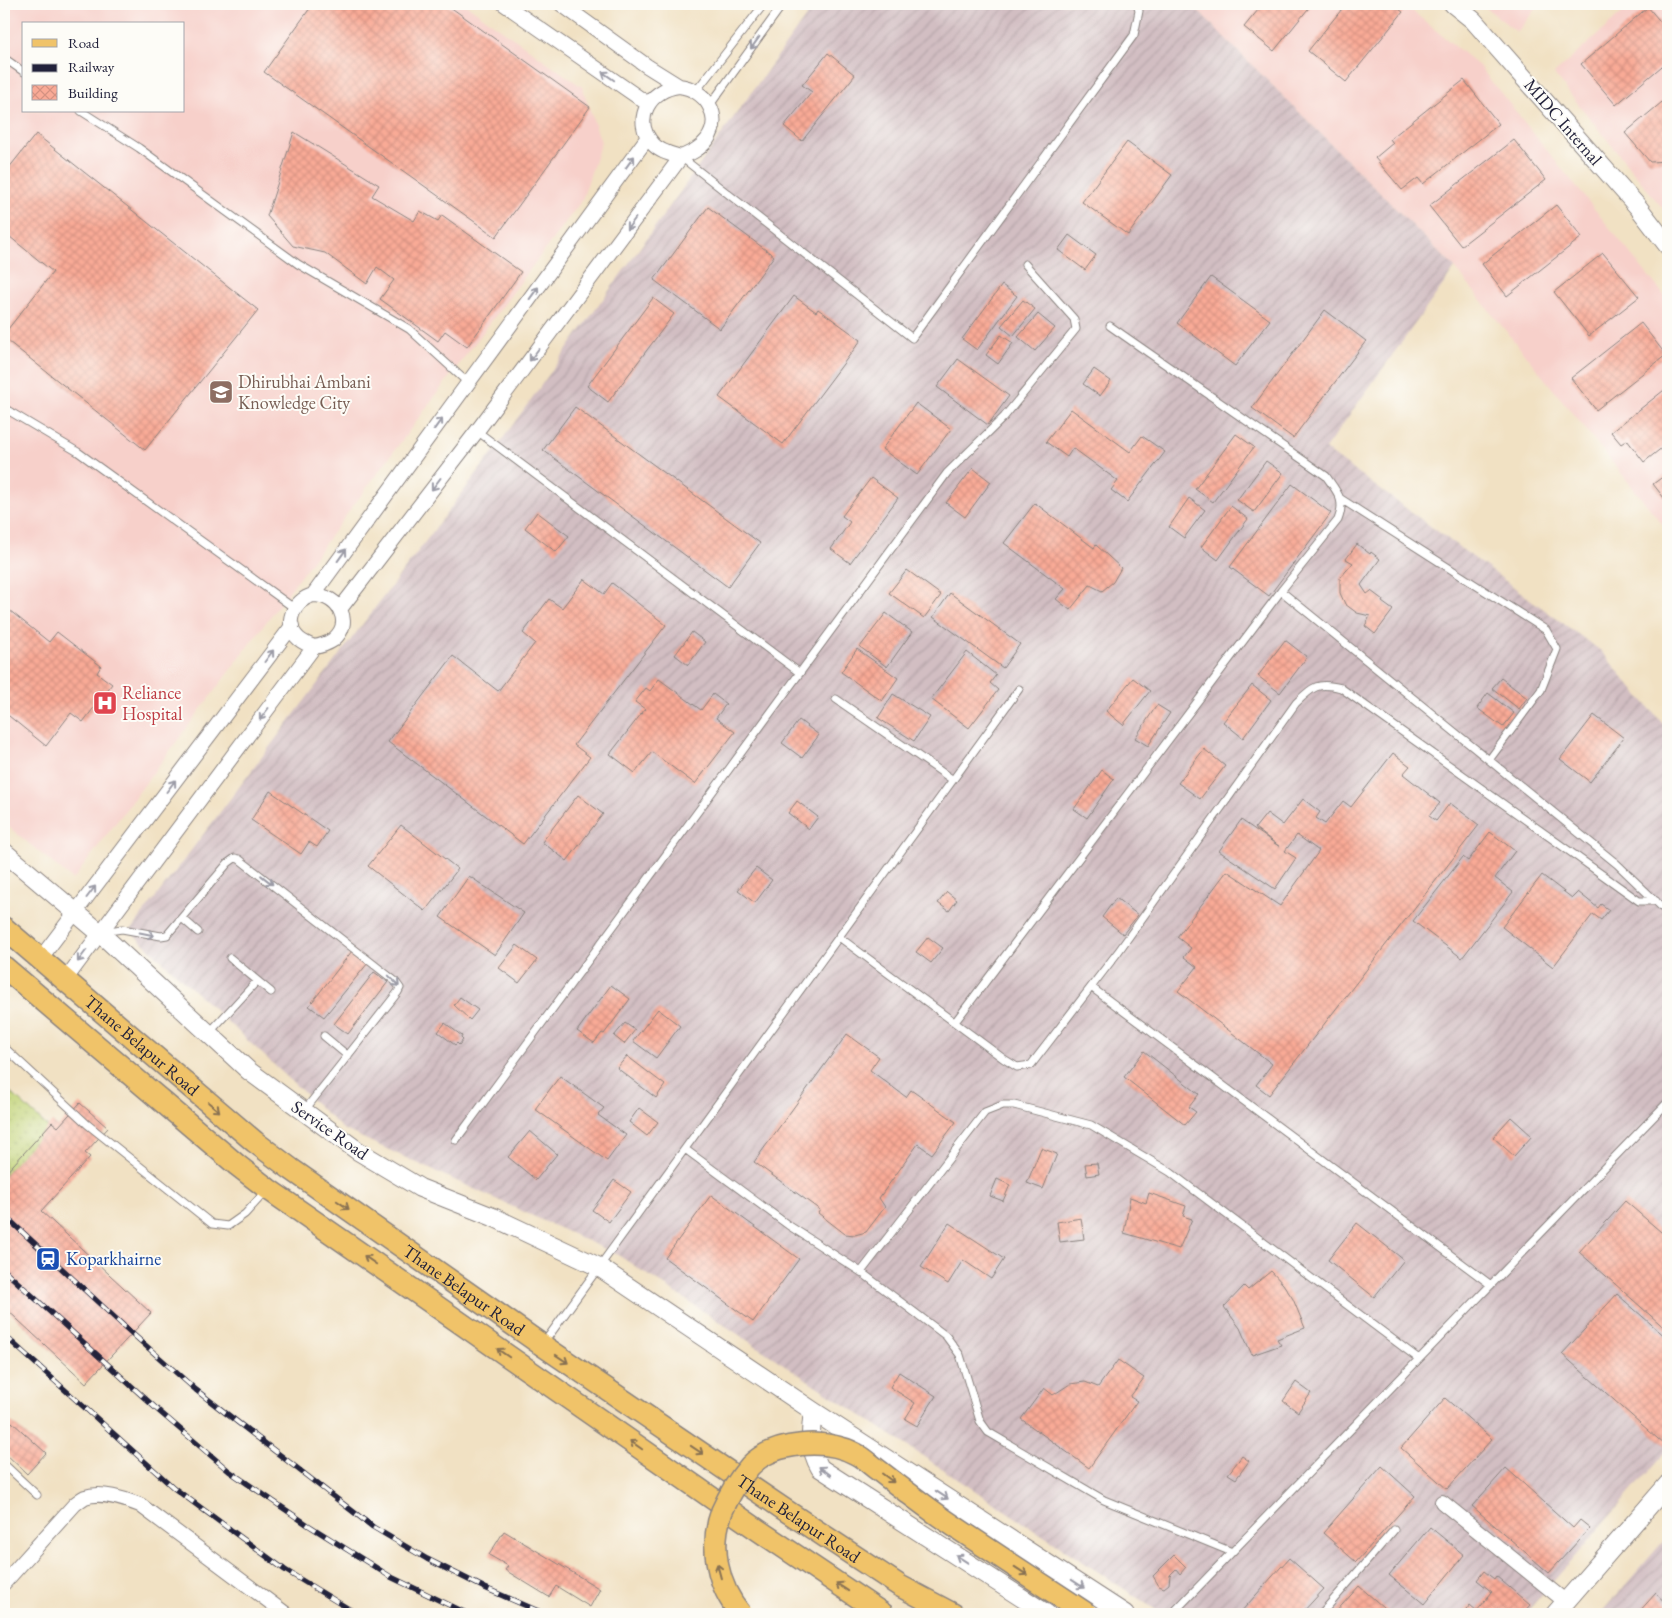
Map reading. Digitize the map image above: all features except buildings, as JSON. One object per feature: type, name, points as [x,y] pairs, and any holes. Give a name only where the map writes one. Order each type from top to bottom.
[{"type":"main road","name":"Thane Belapur Road","points":[[4,928],[255,1142],[542,1345],[900,1586],[952,1614]]},
{"type":"main road","name":"Thane Belapur Road","points":[[4,967],[237,1165],[268,1189],[758,1530],[883,1614]]},
{"type":"main road","points":[[741,1614],[724,1589],[717,1565],[715,1544],[719,1521],[729,1494],[751,1465],[771,1452],[792,1446],[827,1444],[856,1454],[931,1511],[1087,1614]]},
{"type":"street","points":[[504,4],[648,104]]},
{"type":"street","points":[[340,609],[477,431],[681,157],[700,147],[708,138],[712,128],[713,116],[710,105],[704,97],[696,91],[679,86],[647,66],[561,4]]},
{"type":"street","name":"MIDC Internal","points":[[1454,4],[1473,20],[1638,207],[1668,246]]},
{"type":"street","points":[[679,86],[661,91],[648,104],[644,115],[644,127],[648,138],[661,150],[681,157]]},
{"type":"street","points":[[313,594],[648,138]]},
{"type":"street","points":[[65,980],[314,647],[332,641],[338,635],[342,627],[340,609],[329,597],[313,594],[305,597],[294,608],[291,616],[294,632],[299,639],[314,647]]},
{"type":"street","points":[[40,959],[292,626]]},
{"type":"street","name":"Service Road","points":[[4,852],[100,933],[250,1071],[358,1151],[420,1188],[493,1217],[599,1267],[813,1411],[1125,1614]]},
{"type":"street","points":[[813,1411],[811,1431],[812,1455],[820,1468],[1047,1614]]},
{"type":"street","points":[[1442,1502],[1561,1608],[1668,1484]]},
{"type":"street","points":[[4,1583],[75,1504],[84,1498],[98,1495],[125,1499],[140,1505],[286,1614]]},
{"type":"lane","points":[[696,91],[764,4]]},
{"type":"lane","points":[[710,105],[783,4]]},
{"type":"lane","points":[[681,157],[912,338],[1134,35],[1139,11],[1137,4]]},
{"type":"lane","points":[[4,58],[22,71]]},
{"type":"lane","points":[[83,112],[139,148],[298,264],[409,330],[468,383]]},
{"type":"lane","points":[[456,1140],[947,473],[1004,417],[1076,329],[1074,318],[1025,264]]},
{"type":"lane","points":[[1110,326],[1326,476],[1341,499],[1546,630],[1557,649],[1541,690],[1489,760]]},
{"type":"lane","points":[[4,408],[78,452],[294,608]]},
{"type":"lane","points":[[477,431],[800,673]]},
{"type":"lane","points":[[955,1022],[1280,591],[1338,520],[1342,511],[1341,499]]},
{"type":"lane","points":[[1280,591],[1617,864],[1668,913]]},
{"type":"lane","points":[[839,936],[1017,1068],[1031,1065],[1118,952],[1296,703],[1309,690],[1318,685],[1341,688],[1639,900],[1656,901]]},
{"type":"lane","points":[[542,1345],[1019,689]]},
{"type":"lane","points":[[836,699],[953,780]]},
{"type":"lane","points":[[100,933],[112,929],[122,929],[164,936],[169,933],[228,863],[235,858],[239,859],[395,981],[400,988],[398,992],[304,1111]]},
{"type":"lane","points":[[182,918],[198,932]]},
{"type":"lane","points":[[230,958],[270,992]]},
{"type":"lane","points":[[208,1033],[257,981]]},
{"type":"lane","points":[[1091,986],[1491,1284]]},
{"type":"lane","points":[[324,1036],[348,1056]]},
{"type":"lane","points":[[4,1047],[88,1124],[212,1224],[228,1226],[245,1214],[268,1189]]},
{"type":"lane","points":[[1172,1614],[1668,1102]]},
{"type":"lane","points":[[861,1272],[985,1112],[1003,1105],[1014,1105],[1091,1125],[1170,1172],[1419,1359]]},
{"type":"lane","points":[[685,1149],[788,1225],[861,1272],[946,1336],[960,1355],[980,1421],[988,1432],[1104,1500],[1232,1552]]},
{"type":"lane","points":[[4,1464],[37,1495]]},
{"type":"lane","points":[[1321,1614],[1394,1530]]},
{"type":"shaded area","name":"Dhirubhai Ambani Knowledge City","points":[[4,4],[465,4],[582,87],[601,142],[582,200],[73,880],[4,823]]},
{"type":"shaded area","points":[[815,4],[1191,4],[1455,268],[1325,449],[1601,651],[1668,730],[1668,1449],[1525,1614],[1162,1614],[618,1255],[343,1129],[130,931],[494,451]]},
{"type":"shaded area","points":[[1191,4],[1404,4],[1479,66],[1668,300],[1668,531],[1455,268]]},
{"type":"shaded area","points":[[1481,4],[1540,4],[1517,32]]},
{"type":"shaded area","points":[[1632,4],[1668,4],[1668,215],[1554,74]]},
{"type":"shaded area","points":[[1668,1536],[1668,1614],[1600,1614]]},
{"type":"green space","points":[[4,1086],[48,1127],[4,1175]]},
{"type":"railway","points":[[4,1215],[196,1390],[373,1527],[427,1559],[485,1588],[545,1614]]},
{"type":"railway","points":[[4,1270],[160,1412],[229,1471],[308,1525],[391,1577],[468,1614]]},
{"type":"railway","points":[[4,1335],[174,1488],[285,1570],[357,1614]]},
{"type":"place","name":"Dhirubhai Ambani Knowledge City","points":[[221,392]]},
{"type":"place","name":"Reliance Hospital","points":[[105,703]]},
{"type":"place","name":"Koparkhairne","points":[[48,1259]]}]
